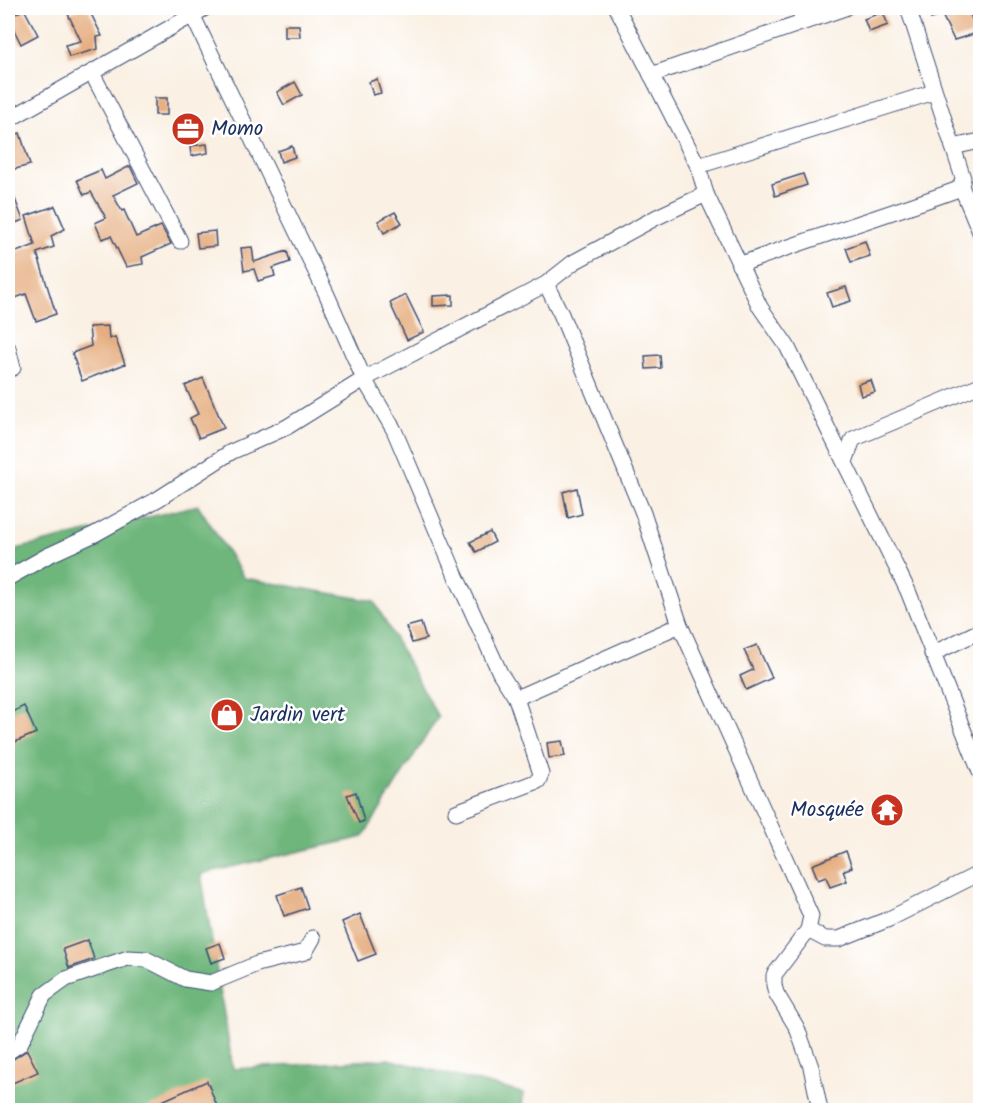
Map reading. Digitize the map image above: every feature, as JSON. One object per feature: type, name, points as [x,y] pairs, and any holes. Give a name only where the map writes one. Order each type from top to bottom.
[{"type":"street","points":[[617,8],[698,166],[706,194],[739,265],[760,307],[787,346],[812,402],[828,426],[908,591],[981,772]]},
{"type":"street","points":[[651,75],[801,15],[845,8]]},
{"type":"street","points":[[908,8],[934,92],[941,105],[963,178],[962,186],[981,232]]},
{"type":"street","points":[[8,120],[92,73],[195,10],[364,379],[394,430],[500,673],[516,698],[542,778],[456,812]]},
{"type":"street","points":[[92,73],[180,241]]},
{"type":"street","points":[[698,166],[934,92]]},
{"type":"street","points":[[952,147],[981,141]]},
{"type":"street","points":[[739,265],[831,230],[890,214],[962,186]]},
{"type":"street","points":[[8,578],[158,499],[231,452],[287,427],[364,379],[546,284],[574,262],[657,217],[706,194]]},
{"type":"street","points":[[546,284],[561,314],[643,513],[680,625],[811,916],[807,930],[774,975],[774,985],[776,993],[797,1028],[811,1067],[820,1110]]},
{"type":"street","points":[[8,348],[13,368]]},
{"type":"street","points":[[845,462],[853,439],[981,385]]},
{"type":"street","points":[[828,426],[853,439]]},
{"type":"street","points":[[516,698],[680,625]]},
{"type":"street","points":[[932,654],[981,631]]},
{"type":"street","points":[[807,930],[825,939],[839,939],[889,919],[981,873]]},
{"type":"street","points":[[8,1052],[20,1044],[44,995],[66,979],[128,958],[146,959],[185,979],[211,983],[257,964],[305,952],[313,938]]},
{"type":"green space","points":[[198,505],[244,578],[374,601],[438,717],[363,837],[201,874],[233,1069],[388,1059],[523,1093],[522,1110],[8,1110],[8,551]]},
{"type":"building","points":[[81,8],[88,8],[102,36],[97,37],[98,49],[69,57],[65,45],[81,41],[68,14]]},
{"type":"building","points":[[927,8],[968,8],[977,33],[954,40],[942,15],[931,19]]},
{"type":"building","points":[[24,9],[38,35],[21,44],[8,18]]},
{"type":"building","points":[[883,12],[888,25],[869,32],[864,19]]},
{"type":"building","points":[[285,25],[299,25],[300,37],[285,37]]},
{"type":"building","points":[[377,79],[381,93],[373,95],[369,82]]},
{"type":"building","points":[[295,82],[302,95],[284,105],[277,92]]},
{"type":"building","points":[[155,98],[167,98],[167,115],[155,115]]},
{"type":"building","points":[[20,133],[30,165],[8,171],[8,137]]},
{"type":"building","points":[[207,144],[208,153],[191,156],[190,146]]},
{"type":"building","points":[[292,146],[295,157],[281,162],[278,151]]},
{"type":"building","points":[[130,166],[138,183],[113,195],[122,211],[124,210],[136,237],[161,226],[171,244],[142,257],[143,264],[126,267],[111,236],[102,239],[95,223],[106,218],[91,192],[84,195],[77,180],[101,170],[105,179]]},
{"type":"building","points":[[803,174],[807,185],[775,196],[772,184]]},
{"type":"building","points":[[8,186],[10,186],[23,220],[8,226]]},
{"type":"building","points":[[55,206],[65,229],[51,236],[54,247],[37,253],[56,314],[36,321],[26,294],[10,300],[8,255],[35,245],[26,216]]},
{"type":"building","points":[[395,212],[402,223],[384,233],[378,221]]},
{"type":"building","points":[[215,231],[216,246],[198,248],[196,233]]},
{"type":"building","points":[[865,241],[870,256],[851,262],[846,248]]},
{"type":"building","points":[[252,247],[254,262],[287,251],[290,262],[273,268],[275,276],[258,281],[254,269],[244,271],[241,248]]},
{"type":"building","points":[[846,287],[851,301],[832,307],[827,293]]},
{"type":"building","points":[[406,295],[424,332],[407,340],[390,303]]},
{"type":"building","points":[[453,295],[453,305],[433,306],[433,296]]},
{"type":"building","points":[[108,326],[109,339],[115,337],[125,364],[82,381],[72,353],[91,346],[89,327]]},
{"type":"building","points":[[660,355],[661,368],[646,369],[645,356]]},
{"type":"building","points":[[203,378],[224,428],[199,438],[190,418],[198,414],[185,386]]},
{"type":"building","points":[[871,380],[875,392],[861,396],[858,384]]},
{"type":"building","points":[[577,488],[582,514],[568,518],[563,492]]},
{"type":"building","points":[[490,532],[495,542],[476,552],[470,542]]},
{"type":"building","points":[[421,623],[426,639],[412,643],[406,627]]},
{"type":"building","points":[[757,645],[772,678],[746,690],[740,676],[753,670],[744,650]]},
{"type":"building","points":[[24,706],[36,733],[8,745],[8,714]]},
{"type":"building","points":[[562,741],[565,756],[549,758],[547,743]]},
{"type":"building","points":[[356,792],[364,821],[359,823],[347,795]]},
{"type":"building","points":[[846,851],[852,867],[843,871],[847,881],[830,887],[826,877],[818,880],[812,865]]},
{"type":"building","points":[[301,887],[308,908],[284,916],[277,895]]},
{"type":"building","points":[[360,914],[376,954],[358,961],[342,922]]},
{"type":"building","points":[[88,940],[94,959],[69,968],[63,949]]},
{"type":"building","points":[[220,943],[225,958],[211,963],[206,948]]},
{"type":"building","points":[[27,1050],[38,1072],[8,1085],[8,1062]]},
{"type":"building","points":[[207,1081],[217,1106],[207,1110],[142,1110]]},
{"type":"place","name":"Momo","points":[[188,129]]},
{"type":"place","name":"Jardin vert","points":[[227,715]]},
{"type":"place","name":"Mosquée","points":[[887,810]]}]
